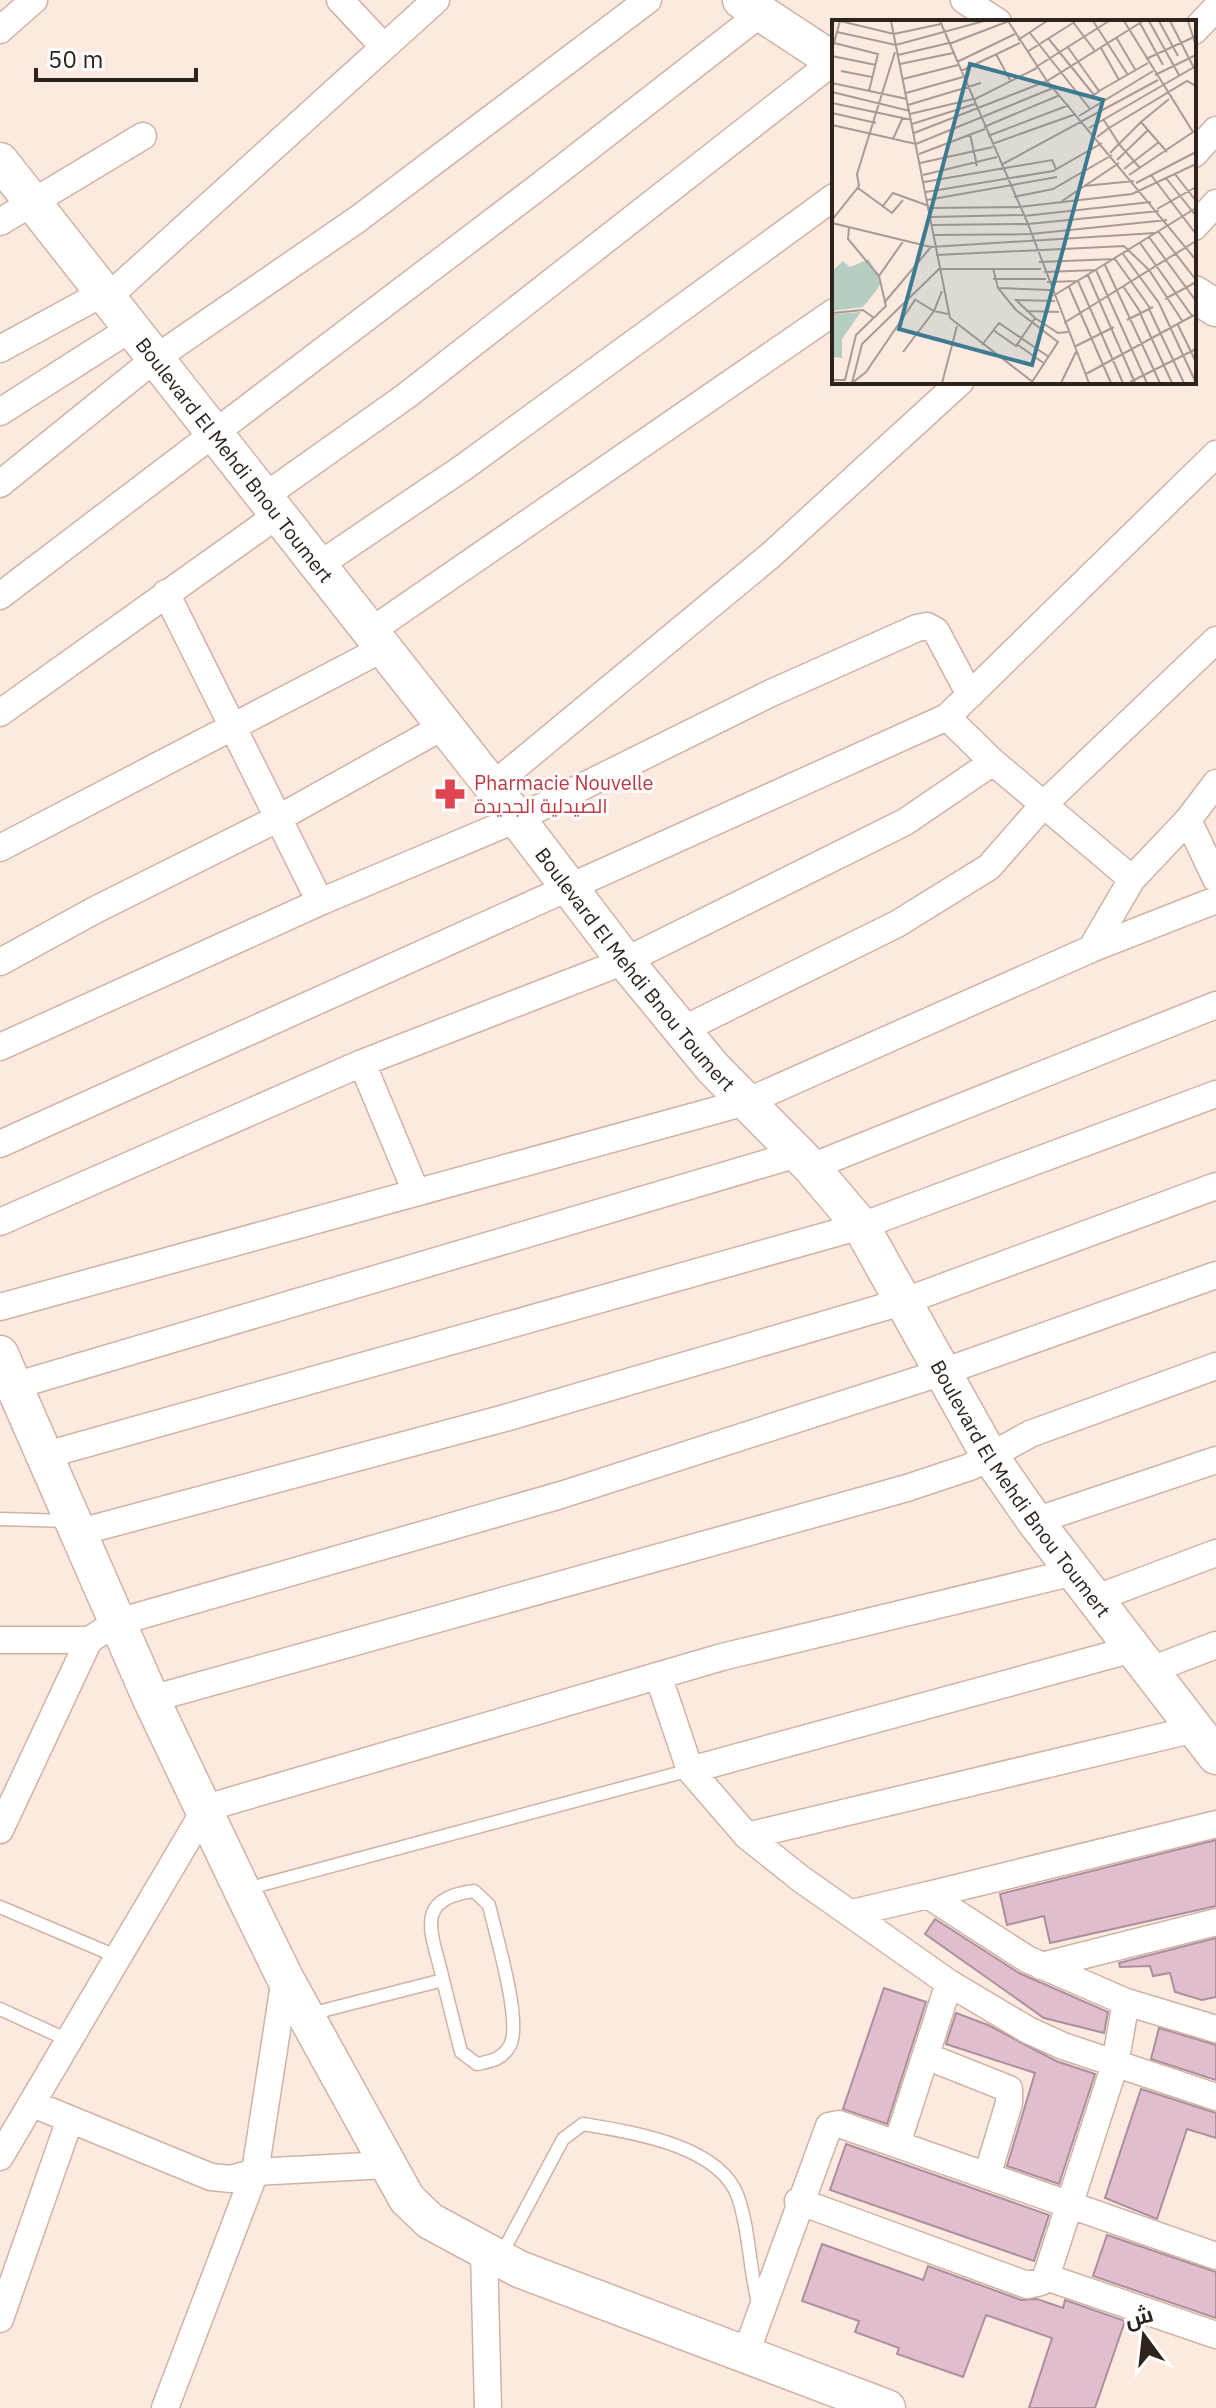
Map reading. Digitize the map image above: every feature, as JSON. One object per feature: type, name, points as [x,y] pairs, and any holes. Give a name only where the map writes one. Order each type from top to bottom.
[{"type":"main road","points":[[750,7],[832,60]]},
{"type":"main road","name":"Boulevard El Mehdi Bnou Toumert","points":[[0,161],[30,203],[133,327],[492,786],[625,961],[746,1102],[804,1160],[861,1226],[989,1455],[1035,1521],[1205,1743]]},
{"type":"main road","points":[[1196,295],[1216,308]]},
{"type":"main road","points":[[7,1370],[78,1527],[104,1631],[151,1699],[285,1978],[407,2199],[430,2221],[492,2256],[887,2408]]},
{"type":"street","points":[[0,30],[34,0]]},
{"type":"street","points":[[340,0],[382,45]]},
{"type":"street","points":[[0,349],[106,294],[436,0]]},
{"type":"street","points":[[0,484],[156,358],[358,219],[648,0]]},
{"type":"street","points":[[964,0],[995,20]]},
{"type":"street","points":[[0,596],[215,433],[750,7]]},
{"type":"street","points":[[1196,29],[1216,8]]},
{"type":"street","points":[[0,713],[166,593],[406,396],[832,63]]},
{"type":"street","points":[[1196,152],[1216,130]]},
{"type":"street","points":[[0,222],[143,136]]},
{"type":"street","points":[[319,565],[464,467],[832,198]]},
{"type":"street","points":[[1196,225],[1216,203]]},
{"type":"street","points":[[0,848],[230,726],[377,640],[832,313]]},
{"type":"street","points":[[0,412],[133,327]]},
{"type":"street","points":[[492,786],[771,555],[958,384]]},
{"type":"street","points":[[0,1144],[947,717],[1216,454]]},
{"type":"street","points":[[166,593],[320,902]]},
{"type":"street","points":[[0,1047],[320,902],[517,819],[771,693],[917,628],[927,626],[936,631],[970,695]]},
{"type":"street","points":[[682,1030],[897,924],[959,889],[989,867],[1045,803],[1216,640]]},
{"type":"street","points":[[947,717],[993,762],[1132,879]]},
{"type":"street","points":[[0,962],[277,819],[444,726]]},
{"type":"street","points":[[0,1222],[362,1063],[625,961],[905,822],[993,762]]},
{"type":"street","points":[[1091,949],[1132,879],[1188,820],[1215,784]]},
{"type":"street","points":[[1188,820],[1216,879]]},
{"type":"street","points":[[0,1307],[746,1102],[1091,949],[1216,900]]},
{"type":"street","points":[[7,1370],[804,1160],[1216,1005]]},
{"type":"street","points":[[362,1063],[416,1192]]},
{"type":"street","points":[[46,1455],[861,1226],[1216,1094]]},
{"type":"street","points":[[78,1527],[505,1418],[905,1301],[1216,1186]]},
{"type":"street","points":[[0,1640],[104,1631],[561,1495],[943,1372],[1216,1275]]},
{"type":"street","points":[[151,1699],[907,1488],[970,1467],[1030,1434],[1216,1366]]},
{"type":"street","points":[[1035,1521],[1216,1460]]},
{"type":"street","points":[[3,2144],[33,2104],[206,1808],[659,1678],[722,1657],[1084,1586],[1216,1553]]},
{"type":"street","points":[[0,1830],[104,1631]]},
{"type":"street","points":[[690,1770],[1142,1659],[1216,1645]]},
{"type":"street","points":[[659,1678],[690,1770],[747,1836],[801,1879],[949,1983],[1028,2030],[1115,2064],[1216,2097]]},
{"type":"street","points":[[747,1836],[1205,1743]]},
{"type":"street","points":[[852,1913],[1216,1824]]},
{"type":"street","points":[[928,1895],[1041,1966],[1126,2002],[1212,2025]]},
{"type":"street","points":[[1041,1966],[1216,1922]]},
{"type":"street","points":[[165,2408],[255,2172],[285,1978]]},
{"type":"street","points":[[897,2144],[949,1983]]},
{"type":"street","points":[[798,2201],[1027,2285],[1041,2282],[1046,2277],[1115,2064],[1126,2002]]},
{"type":"street","points":[[926,2056],[1009,2089],[1009,2103],[987,2176]]},
{"type":"street","points":[[33,2104],[69,2122],[211,2177],[231,2179],[255,2172],[386,2165]]},
{"type":"street","points":[[0,2319],[69,2122]]},
{"type":"street","points":[[746,2353],[798,2201],[829,2126],[839,2124],[1216,2256]]},
{"type":"street","points":[[488,2408],[492,2256]]},
{"type":"street","points":[[1046,2277],[1216,2335]]},
{"type":"lane","points":[[0,1519],[78,1527]]},
{"type":"lane","points":[[242,1890],[690,1770]]},
{"type":"lane","points":[[474,1891],[489,1905],[514,2022],[511,2045],[497,2060],[477,2064],[461,2052],[443,1980],[429,1915],[435,1903],[457,1893],[474,1891]]},
{"type":"lane","points":[[0,1907],[119,1957]]},
{"type":"lane","points":[[305,2015],[443,1980]]},
{"type":"lane","points":[[0,2009],[70,2041]]},
{"type":"lane","points":[[492,2256],[563,2139],[583,2124],[655,2137],[723,2171],[738,2197],[760,2311]]},
{"type":"building","points":[[1216,1840],[1216,1906],[1050,1943],[1044,1916],[1007,1925],[1000,1894]]},
{"type":"building","points":[[935,1919],[1019,1973],[1108,2012],[1104,2033],[1044,2018],[925,1934]]},
{"type":"building","points":[[1216,1938],[1216,1997],[1202,2000],[1175,1992],[1170,1973],[1153,1976],[1150,1966],[1120,1967],[1119,1963]]},
{"type":"building","points":[[884,1988],[926,2002],[887,2124],[843,2109]]},
{"type":"building","points":[[956,2013],[988,2025],[1056,2061],[1095,2074],[1059,2184],[1007,2166],[1035,2073],[946,2044]]},
{"type":"building","points":[[1159,2028],[1216,2045],[1216,2080],[1151,2059]]},
{"type":"building","points":[[1141,2089],[1216,2113],[1216,2138],[1187,2129],[1157,2219],[1105,2198]]},
{"type":"building","points":[[846,2144],[1049,2215],[1034,2261],[830,2190]]},
{"type":"building","points":[[1107,2235],[1216,2272],[1216,2318],[1093,2276]]},
{"type":"building","points":[[822,2244],[923,2280],[928,2266],[1021,2300],[1037,2299],[1063,2308],[1065,2300],[1125,2321],[1095,2408],[1029,2408],[1052,2338],[986,2315],[963,2377],[897,2354],[899,2348],[855,2332],[859,2321],[802,2301]]},
{"type":"place","name":"Pharmacie Nouvelle الصيدلية الجديدة","points":[[450,794]]}]
